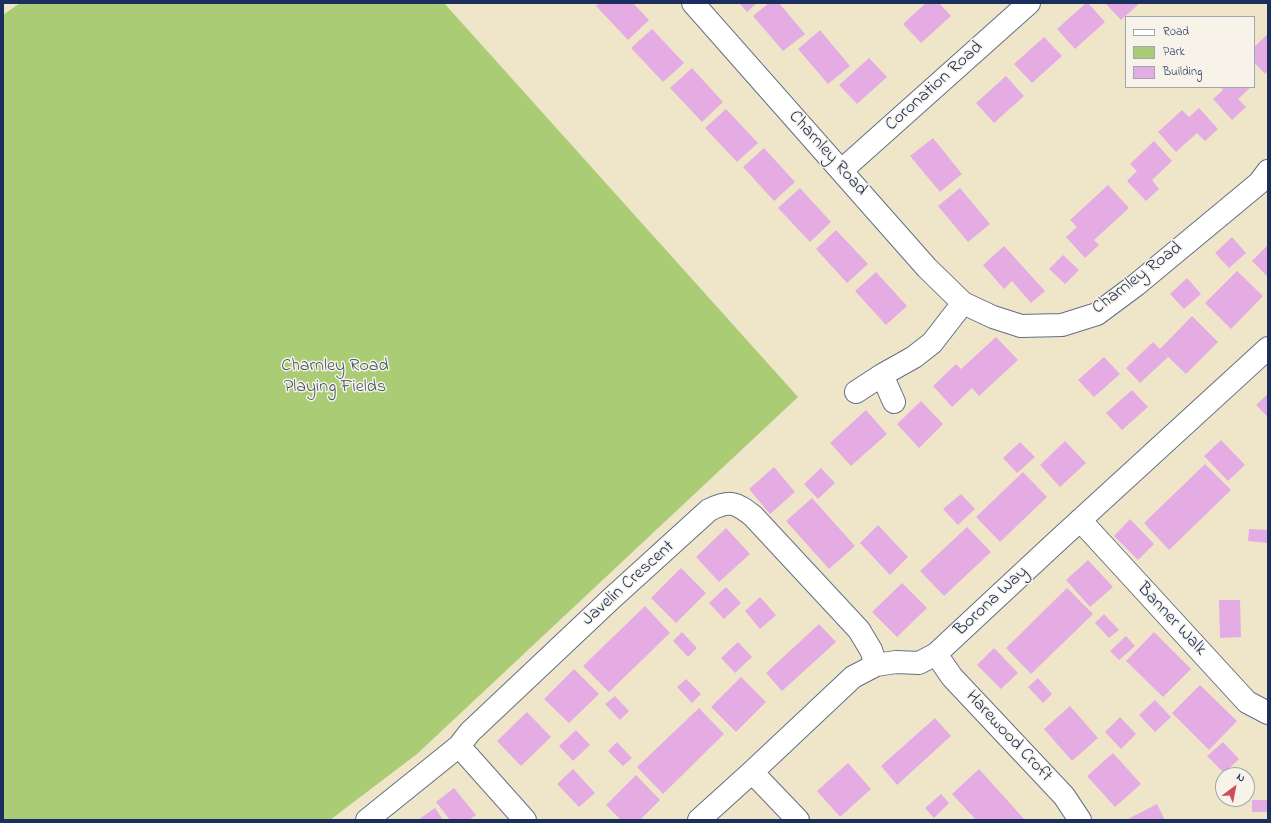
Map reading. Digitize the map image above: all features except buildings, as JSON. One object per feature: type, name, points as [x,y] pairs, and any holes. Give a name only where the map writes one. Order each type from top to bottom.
[{"type":"street","name":"Charnley Road","points":[[693,3],[927,268],[963,302],[993,317],[1021,326],[1062,324],[1097,314],[1136,285],[1259,183],[1268,171]]},
{"type":"street","name":"Coronation Road","points":[[842,170],[1028,3]]},
{"type":"street","points":[[856,392],[914,357],[932,343],[963,302]]},
{"type":"street","name":"Borona Way","points":[[699,820],[853,677],[876,665],[896,662],[919,663],[936,654],[1268,348]]},
{"type":"street","points":[[882,375],[894,402]]},
{"type":"street","name":"Javelin Crescent","points":[[367,820],[458,746],[476,727],[611,599],[709,510],[723,503],[739,505],[753,516],[859,630],[871,650],[876,665]]},
{"type":"street","name":"Banner Walk","points":[[1080,520],[1247,702],[1268,713]]},
{"type":"street","name":"Harewood Croft","points":[[936,654],[952,677],[1064,796],[1080,820]]},
{"type":"street","points":[[458,746],[525,820]]},
{"type":"street","points":[[752,772],[798,820]]},
{"type":"green space","name":"Charnley Road Playing Fields","points":[[20,3],[444,3],[798,397],[417,754],[330,820],[3,820],[3,15]]}]
